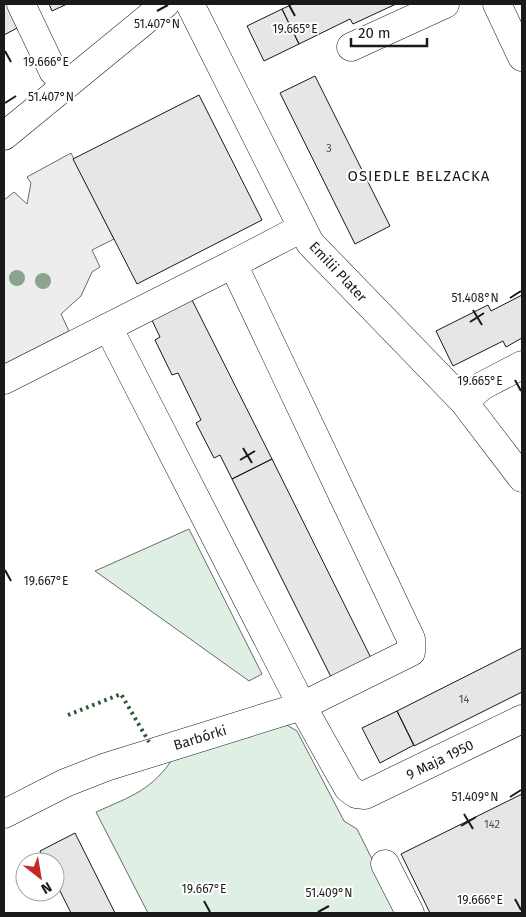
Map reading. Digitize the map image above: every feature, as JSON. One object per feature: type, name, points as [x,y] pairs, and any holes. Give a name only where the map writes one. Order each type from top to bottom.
[{"type":"street","points":[[20,4],[53,70],[64,85]]},
{"type":"street","points":[[4,136],[165,4]]},
{"type":"street","name":"Emilii Plater","points":[[190,4],[302,228],[319,254],[464,402],[522,478]]},
{"type":"street","points":[[351,46],[445,4]]},
{"type":"street","points":[[497,4],[522,57]]},
{"type":"street","points":[[4,380],[302,228]]},
{"type":"street","name":"Barbórki","points":[[4,814],[66,783],[106,767],[302,706],[411,652],[411,639],[233,264]]},
{"type":"street","points":[[108,328],[302,706]]},
{"type":"street","points":[[464,402],[482,386],[522,365]]},
{"type":"street","name":"9 Maja 1950","points":[[302,706],[348,788],[356,794],[365,795],[522,719]]},
{"type":"street","points":[[385,864],[410,913]]},
{"type":"green space","points":[[189,529],[262,674],[249,681],[95,571]]},
{"type":"green space","points":[[285,724],[297,731],[344,821],[357,829],[399,913],[148,913],[96,812],[131,796],[149,785],[174,757]]},
{"type":"shaded area","points":[[71,153],[114,239],[92,250],[100,267],[92,272],[81,296],[61,314],[69,331],[4,364],[4,200],[14,192],[27,204],[31,183],[27,177]]},
{"type":"building","points":[[4,4],[7,4],[19,27],[4,35]]},
{"type":"building","points":[[49,4],[67,4],[52,11]]},
{"type":"building","points":[[293,4],[396,4],[353,24],[350,19],[299,44],[282,9]]},
{"type":"building","points":[[282,9],[299,44],[264,61],[247,26]]},
{"type":"building","points":[[315,76],[390,226],[355,244],[280,93]]},
{"type":"building","points":[[199,95],[262,220],[137,284],[73,159]]},
{"type":"building","points":[[188,292],[272,459],[232,479],[220,455],[214,458],[196,423],[201,420],[178,373],[172,375],[155,340],[160,337],[148,312]]},
{"type":"building","points":[[522,295],[522,338],[506,347],[503,341],[453,366],[436,331],[488,305],[491,311]]},
{"type":"building","points":[[272,459],[372,660],[332,679],[232,479]]},
{"type":"building","points":[[522,648],[522,692],[414,746],[397,711]]},
{"type":"building","points":[[397,711],[414,745],[380,763],[362,728]]},
{"type":"building","points":[[522,794],[522,913],[430,913],[401,854]]},
{"type":"building","points":[[75,833],[115,913],[71,913],[65,901],[65,852],[40,851]]},
{"type":"hedge","points":[[68,715],[121,694],[149,742]]},
{"type":"district","name":"OSIEDLE BELZACKA","points":[[419,176]]}]
